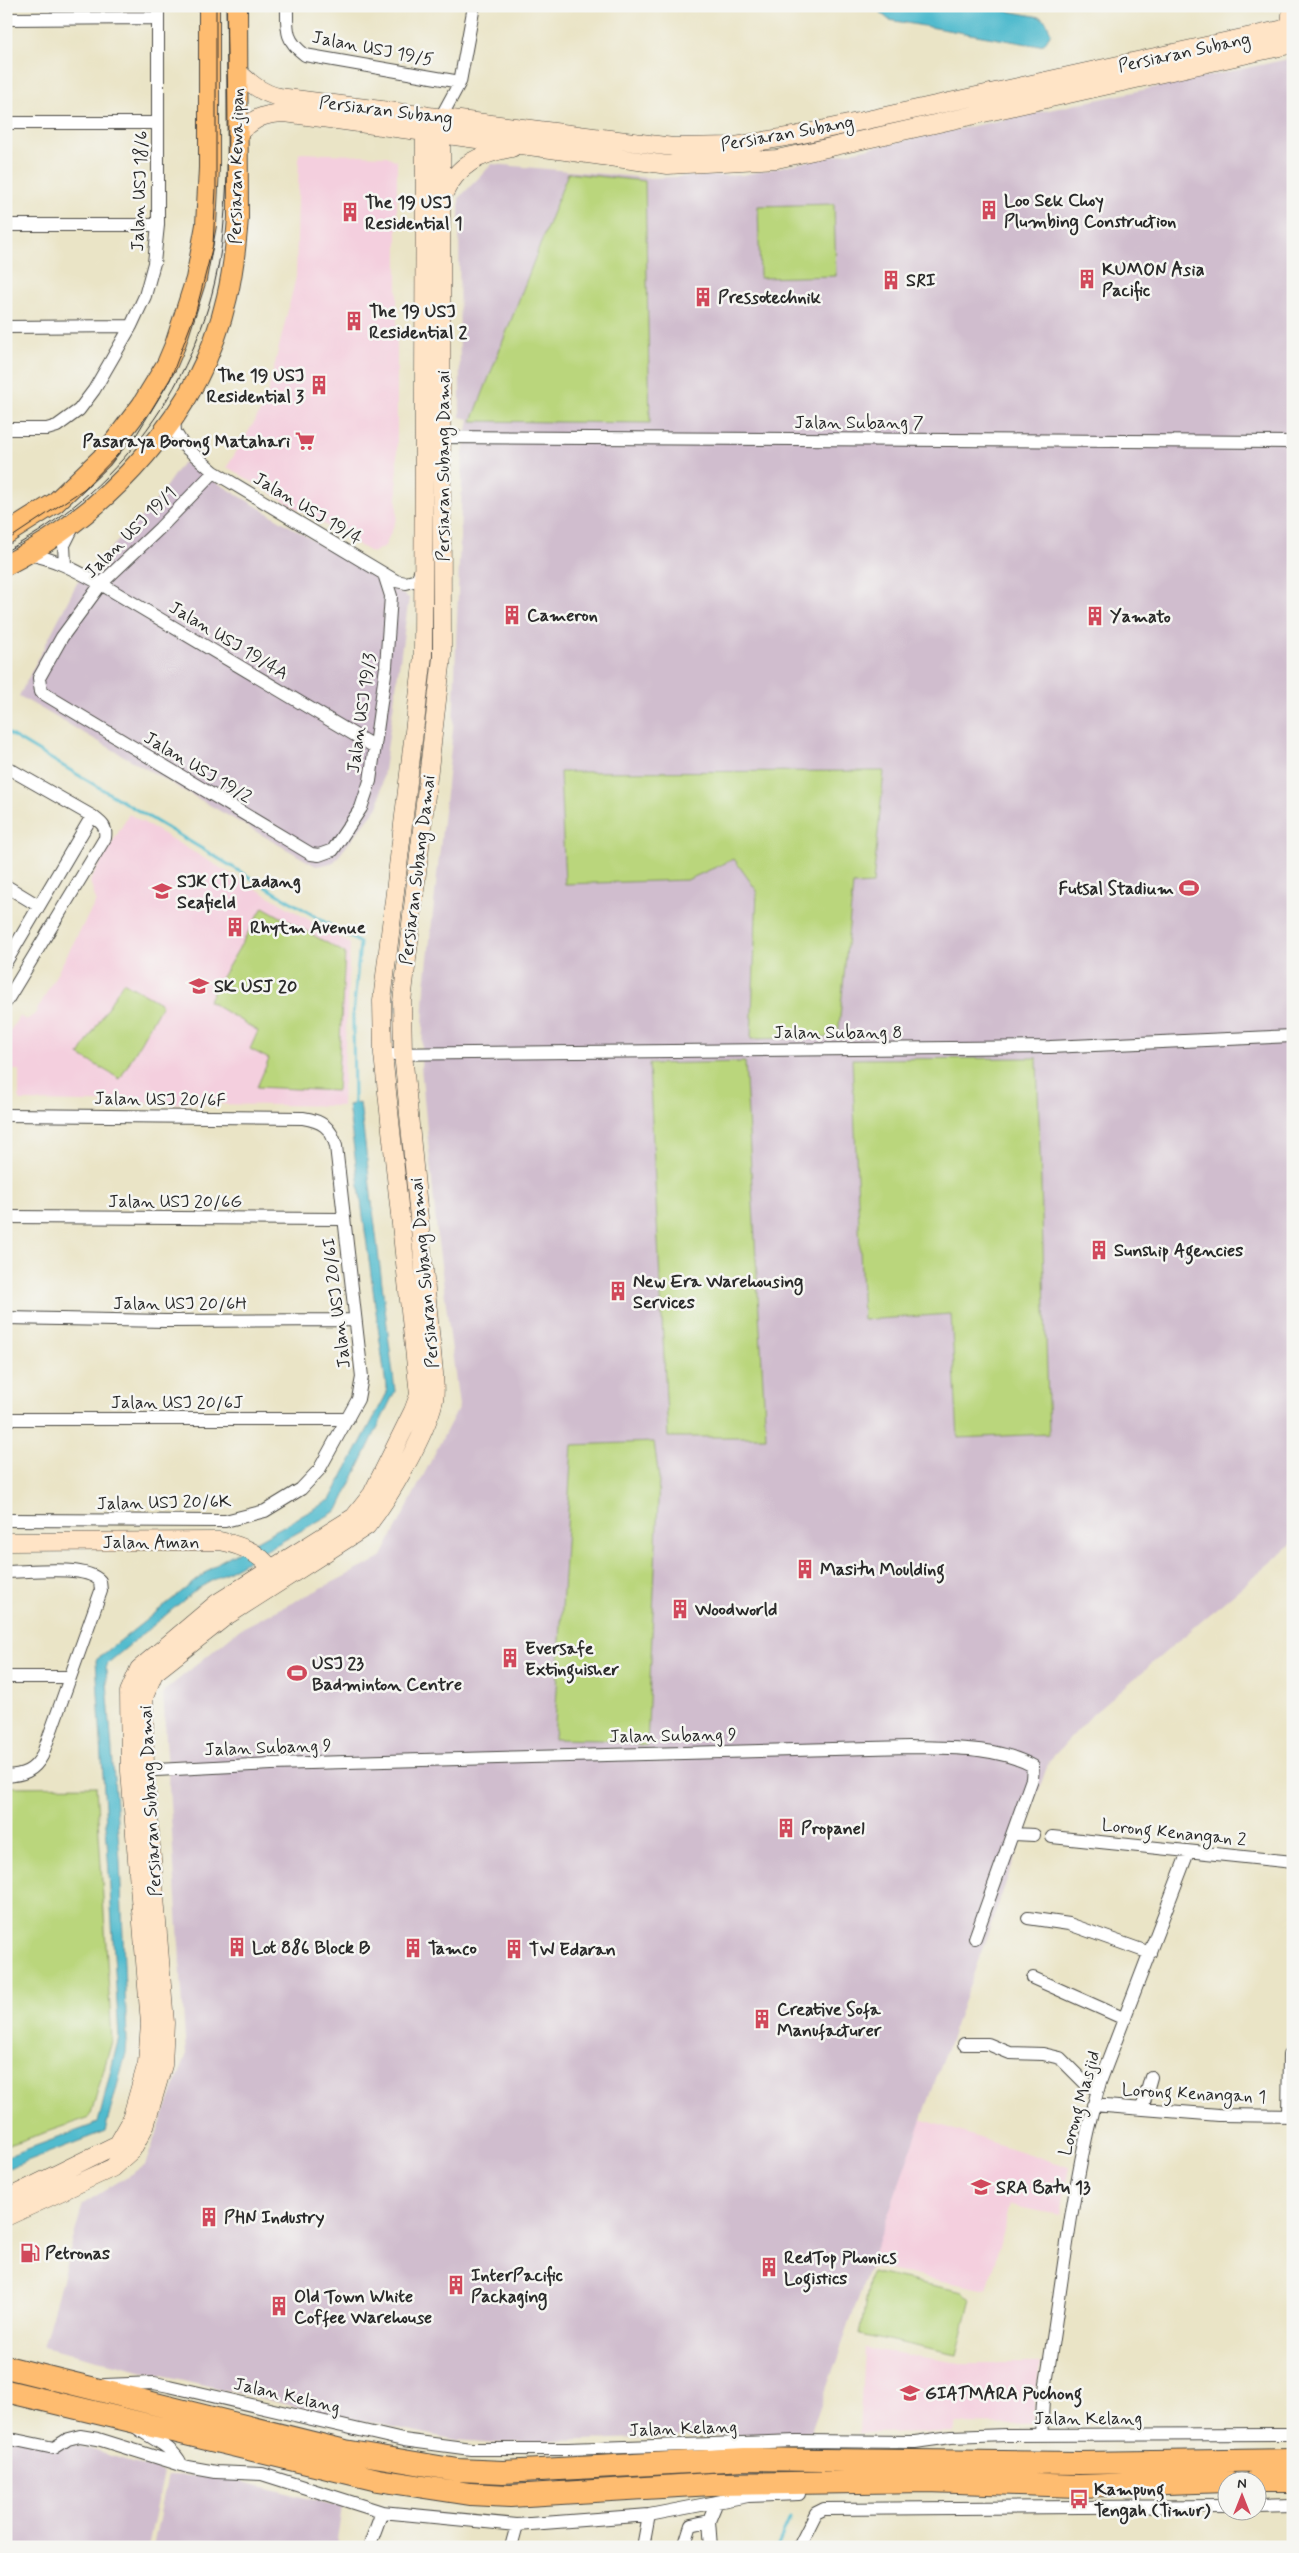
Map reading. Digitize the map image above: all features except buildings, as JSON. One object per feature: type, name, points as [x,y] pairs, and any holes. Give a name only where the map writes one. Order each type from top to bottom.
[{"type":"highway","points":[[6,2367],[345,2451],[457,2470],[503,2472],[745,2458],[1080,2463],[1293,2460]]},
{"type":"highway","points":[[6,2391],[378,2480],[470,2494],[510,2496],[676,2485],[837,2482],[927,2481],[1079,2486],[1216,2481]]},
{"type":"highway","points":[[1266,2481],[1293,2481]]},
{"type":"main road","name":"Persiaran Kewajipan","points":[[6,534],[55,503],[86,476],[142,405],[167,364],[182,326],[202,254],[208,196],[209,6]]},
{"type":"main road","name":"Persiaran Kewajipan","points":[[6,565],[27,554],[79,520],[112,492],[142,458],[174,416],[200,373],[228,297],[238,218],[237,6]]},
{"type":"street","name":"Jalan USJ 19/5","points":[[287,6],[287,33],[293,46],[305,55],[460,82]]},
{"type":"street","points":[[433,124],[460,82],[474,6]]},
{"type":"street","name":"Persiaran Subang","points":[[238,134],[258,117],[266,114],[285,113],[380,125],[433,124],[673,147],[734,146],[798,134],[1284,29],[1290,24],[1292,6]]},
{"type":"street","points":[[6,19],[158,12]]},
{"type":"street","name":"Jalan USJ 18/6","points":[[6,429],[47,429],[64,422],[87,402],[131,326],[150,280],[158,225],[158,12]]},
{"type":"street","name":"Persiaran Subang","points":[[237,70],[251,85],[268,95],[279,98],[433,124],[525,145],[668,165],[750,161],[803,153],[1284,46],[1293,42]]},
{"type":"street","points":[[6,123],[158,123]]},
{"type":"street","name":"Persiaran Subang Damai","points":[[6,2199],[118,2144],[130,2123],[150,2048],[137,1771],[144,1697],[154,1673],[225,1617],[273,1572],[354,1516],[372,1494],[419,1395],[383,1054],[382,1001],[423,656],[425,183],[433,124]]},
{"type":"street","name":"Persiaran Subang Damai","points":[[273,1572],[366,1526],[382,1506],[428,1418],[434,1398],[434,1373],[402,1053],[402,1002],[405,963],[442,657],[444,437],[442,197],[433,124]]},
{"type":"street","points":[[380,125],[398,133],[413,145],[419,158],[425,183]]},
{"type":"street","points":[[798,134],[803,153]]},
{"type":"street","points":[[442,197],[451,178],[467,163],[496,150],[525,145]]},
{"type":"street","points":[[6,225],[158,225]]},
{"type":"street","points":[[6,327],[131,326]]},
{"type":"street","name":"Jalan USJ 19/4","points":[[174,416],[175,432],[184,445],[214,472],[384,574],[396,581],[406,583],[420,576],[423,562]]},
{"type":"street","name":"Jalan Subang 7","points":[[424,437],[1293,442]]},
{"type":"street","name":"Jalan USJ 19/1","points":[[47,698],[41,692],[40,678],[62,637],[100,584],[160,528],[214,472]]},
{"type":"street","points":[[65,565],[64,545],[69,532],[79,520]]},
{"type":"street","name":"Jalan USJ 19/4A","points":[[27,554],[41,556],[65,565],[100,584],[375,747]]},
{"type":"street","name":"Jalan USJ 19/3","points":[[333,850],[361,808],[370,781],[386,667],[391,596],[389,582],[384,574]]},
{"type":"street","name":"Jalan USJ 19/2","points":[[47,698],[311,854],[318,855],[333,850]]},
{"type":"street","points":[[6,767],[92,816],[104,826],[105,838],[6,1002]]},
{"type":"street","points":[[6,962],[92,816]]},
{"type":"street","points":[[6,886],[39,906]]},
{"type":"street","name":"Jalan Subang 8","points":[[383,1054],[1050,1047],[1293,1036]]},
{"type":"street","name":"Jalan USJ 20/6F","points":[[6,1115],[313,1119]]},
{"type":"street","name":"Jalan USJ 20/6I","points":[[311,1480],[358,1399],[362,1377],[333,1135],[322,1122],[313,1119]]},
{"type":"street","name":"Jalan USJ 20/6G","points":[[6,1217],[343,1219]]},
{"type":"street","name":"Jalan USJ 20/6H","points":[[6,1318],[166,1321],[354,1320]]},
{"type":"street","name":"Jalan USJ 20/6J","points":[[6,1419],[348,1419]]},
{"type":"street","name":"Jalan USJ 20/6K","points":[[6,1520],[225,1521],[265,1511],[282,1503],[311,1480]]},
{"type":"street","name":"Jalan Aman","points":[[6,1542],[230,1543],[253,1552],[273,1572]]},
{"type":"street","points":[[6,1572],[71,1571],[87,1574],[100,1581],[101,1591],[38,1764],[23,1774],[6,1776]]},
{"type":"street","points":[[6,1678],[70,1677]]},
{"type":"street","name":"Jalan Subang 9","points":[[137,1771],[272,1764],[909,1747],[956,1749],[998,1754],[1020,1759],[1033,1766],[1029,1791],[975,1938]]},
{"type":"street","name":"Persiaran Subang Damai","points":[[6,2217],[112,2168],[132,2150],[145,2126],[163,2065],[166,2046],[137,1771]]},
{"type":"street","points":[[1014,1834],[1034,1836]]},
{"type":"street","name":"Lorong Kenangan 2","points":[[1052,1837],[1293,1862]]},
{"type":"street","name":"Lorong Masjid","points":[[1041,2435],[1043,2401],[1075,2187],[1093,2105],[1097,2090],[1188,1852]]},
{"type":"street","points":[[1028,1918],[1069,1924],[1150,1953]]},
{"type":"street","points":[[1034,1978],[1125,2019]]},
{"type":"street","points":[[964,2044],[988,2044],[1010,2053],[1043,2054],[1060,2058],[1084,2082],[1097,2090]]},
{"type":"street","points":[[1289,2055],[1290,2116]]},
{"type":"street","points":[[1142,2109],[1152,2077]]},
{"type":"street","name":"Lorong Kenangan 1","points":[[1093,2105],[1219,2115],[1290,2116]]},
{"type":"street","name":"Jalan Kelang","points":[[82,2387],[154,2383],[190,2389],[404,2440],[471,2449],[568,2450],[796,2440],[915,2442],[951,2437],[1041,2435],[1293,2434]]},
{"type":"street","points":[[128,2421],[148,2438],[170,2449],[176,2454],[181,2464]]},
{"type":"street","points":[[6,2438],[54,2448],[68,2439],[80,2436],[98,2439],[140,2454],[181,2464],[188,2468],[216,2472],[262,2474],[382,2512],[517,2525],[649,2515],[716,2504],[748,2496],[821,2493],[837,2482]]},
{"type":"street","points":[[711,2547],[709,2521],[716,2504]]},
{"type":"street","points":[[1266,2506],[1293,2505]]},
{"type":"street","points":[[799,2547],[816,2513],[824,2509],[1216,2506]]},
{"type":"street","points":[[369,2547],[382,2512]]},
{"type":"street","points":[[643,2547],[649,2515]]},
{"type":"street","points":[[684,2547],[691,2525],[709,2521]]},
{"type":"street","points":[[511,2547],[517,2525]]},
{"type":"shaded area","points":[[1293,58],[1293,1543],[1093,1714],[1049,1761],[811,2432],[498,2443],[456,2440],[315,2411],[43,2347],[83,2204],[145,2165],[186,2056],[163,1692],[240,1629],[381,1558],[459,1406],[437,1234],[421,1067],[425,986],[453,729],[463,454],[469,419],[460,417],[459,198],[492,164],[648,178],[743,175]]},
{"type":"shaded area","points":[[299,153],[387,156],[397,161],[397,518],[385,546],[372,553],[227,467],[265,404],[296,277]]},
{"type":"shaded area","points":[[183,462],[409,598],[379,805],[333,863],[316,866],[19,696],[77,583],[152,506]]},
{"type":"shaded area","name":"SK USJ 20","points":[[129,814],[350,944],[342,1106],[19,1101],[19,1070],[6,1070],[6,1038],[19,1016],[26,1020],[35,1014],[96,901],[90,881]]},
{"type":"shaded area","name":"SRA Batu 13","points":[[921,2119],[1069,2167],[1061,2215],[1010,2206],[987,2290],[868,2266]]},
{"type":"shaded area","name":"GIATMARA Puchong","points":[[864,2348],[961,2363],[1040,2363],[1032,2425],[956,2424],[954,2432],[859,2433]]},
{"type":"shaded area","points":[[6,2430],[73,2444],[164,2472],[148,2547],[6,2547]]},
{"type":"shaded area","points":[[168,2475],[224,2477],[342,2507],[336,2547],[153,2547]]},
{"type":"green space","points":[[568,173],[645,181],[650,423],[472,421]]},
{"type":"green space","points":[[834,204],[836,276],[760,278],[758,206]]},
{"type":"green space","points":[[884,771],[873,884],[853,885],[838,1037],[751,1039],[757,891],[734,859],[687,880],[565,884],[560,772]]},
{"type":"green space","points":[[263,907],[345,953],[337,1091],[257,1087],[269,1059],[250,1049],[258,1031],[208,1001]]},
{"type":"green space","points":[[123,982],[162,1004],[120,1079],[79,1055]]},
{"type":"green space","points":[[1037,1058],[1049,1434],[958,1438],[951,1314],[863,1320],[852,1059]]},
{"type":"green space","points":[[745,1062],[766,1437],[668,1437],[649,1064]]},
{"type":"green space","points":[[654,1442],[659,1479],[647,1746],[602,1740],[554,1739],[572,1445]]},
{"type":"green space","points":[[96,1786],[112,2041],[90,2117],[6,2146],[6,1787]]},
{"type":"green space","points":[[871,2272],[963,2292],[971,2299],[957,2355],[860,2334]]},
{"type":"water","points":[[980,6],[1040,17],[1046,21],[1051,33],[1044,44],[1034,45],[889,20],[881,13],[880,7]]},
{"type":"water","points":[[360,1103],[395,1391],[338,1510],[197,1589],[108,1663],[106,1668],[120,1861],[126,2053],[105,2131],[6,2169],[6,2157],[98,2123],[119,2037],[96,1660],[219,1562],[330,1500],[387,1393],[348,1105]]},
{"type":"waterway","points":[[6,732],[360,943],[353,1016],[354,1104]]},
{"type":"waterway","points":[[777,2547],[790,2518]]},
{"type":"tram line","points":[[6,541],[84,489],[135,437],[170,380],[196,311],[213,245],[216,189],[216,6]]},
{"type":"tram line","points":[[6,551],[49,525],[89,493],[124,458],[154,419],[180,377],[200,331],[215,283],[223,233],[228,120],[226,6]]},
{"type":"place","name":"Loo Sek Choy Plumbing Construction","points":[[989,210]]},
{"type":"place","name":"The 19 USJ Residential 1","points":[[350,212]]},
{"type":"place","name":"KUMON Asia Pacific","points":[[1087,279]]},
{"type":"place","name":"SRI","points":[[891,280]]},
{"type":"place","name":"Pressotechnik","points":[[703,297]]},
{"type":"place","name":"The 19 USJ Residential 2","points":[[354,321]]},
{"type":"place","name":"The 19 USJ Residential 3","points":[[319,385]]},
{"type":"place","name":"Pasaraya Borong Matahari","points":[[305,441]]},
{"type":"place","name":"Cameron","points":[[512,615]]},
{"type":"place","name":"Yamato","points":[[1095,616]]},
{"type":"place","name":"Futsal Stadium","points":[[1189,888]]},
{"type":"place","name":"SJK (T) Ladang Seafield","points":[[162,891]]},
{"type":"place","name":"Rhytm Avenue","points":[[235,927]]},
{"type":"place","name":"SK USJ 20","points":[[199,986]]},
{"type":"place","name":"Sunship Agencies","points":[[1099,1250]]},
{"type":"place","name":"New Era Warehousing Services","points":[[618,1291]]},
{"type":"place","name":"Masitu Moulding","points":[[805,1569]]},
{"type":"place","name":"Woodworld","points":[[680,1609]]},
{"type":"place","name":"Eversafe Extinguisher","points":[[510,1658]]},
{"type":"place","name":"USJ 23 Badminton Centre","points":[[297,1673]]},
{"type":"place","name":"Propanel","points":[[786,1828]]},
{"type":"place","name":"Lot 886 Block B","points":[[237,1947]]},
{"type":"place","name":"Tamco","points":[[413,1948]]},
{"type":"place","name":"TW Edaran","points":[[514,1949]]},
{"type":"place","name":"Creative Sofa Manufacturer","points":[[762,2019]]},
{"type":"place","name":"SRA Batu 13","points":[[981,2187]]},
{"type":"place","name":"PHN Industry","points":[[209,2217]]},
{"type":"place","name":"Petronas","points":[[30,2253]]},
{"type":"place","name":"RedTop Phonics Logistics","points":[[769,2267]]},
{"type":"place","name":"InterPacific Packaging","points":[[456,2285]]},
{"type":"place","name":"Old Town White Coffee Warehouse","points":[[279,2306]]},
{"type":"place","name":"GIATMARA Puchong","points":[[910,2393]]},
{"type":"place","name":"Kampung Tengah (Timur)","points":[[1079,2499]]}]
